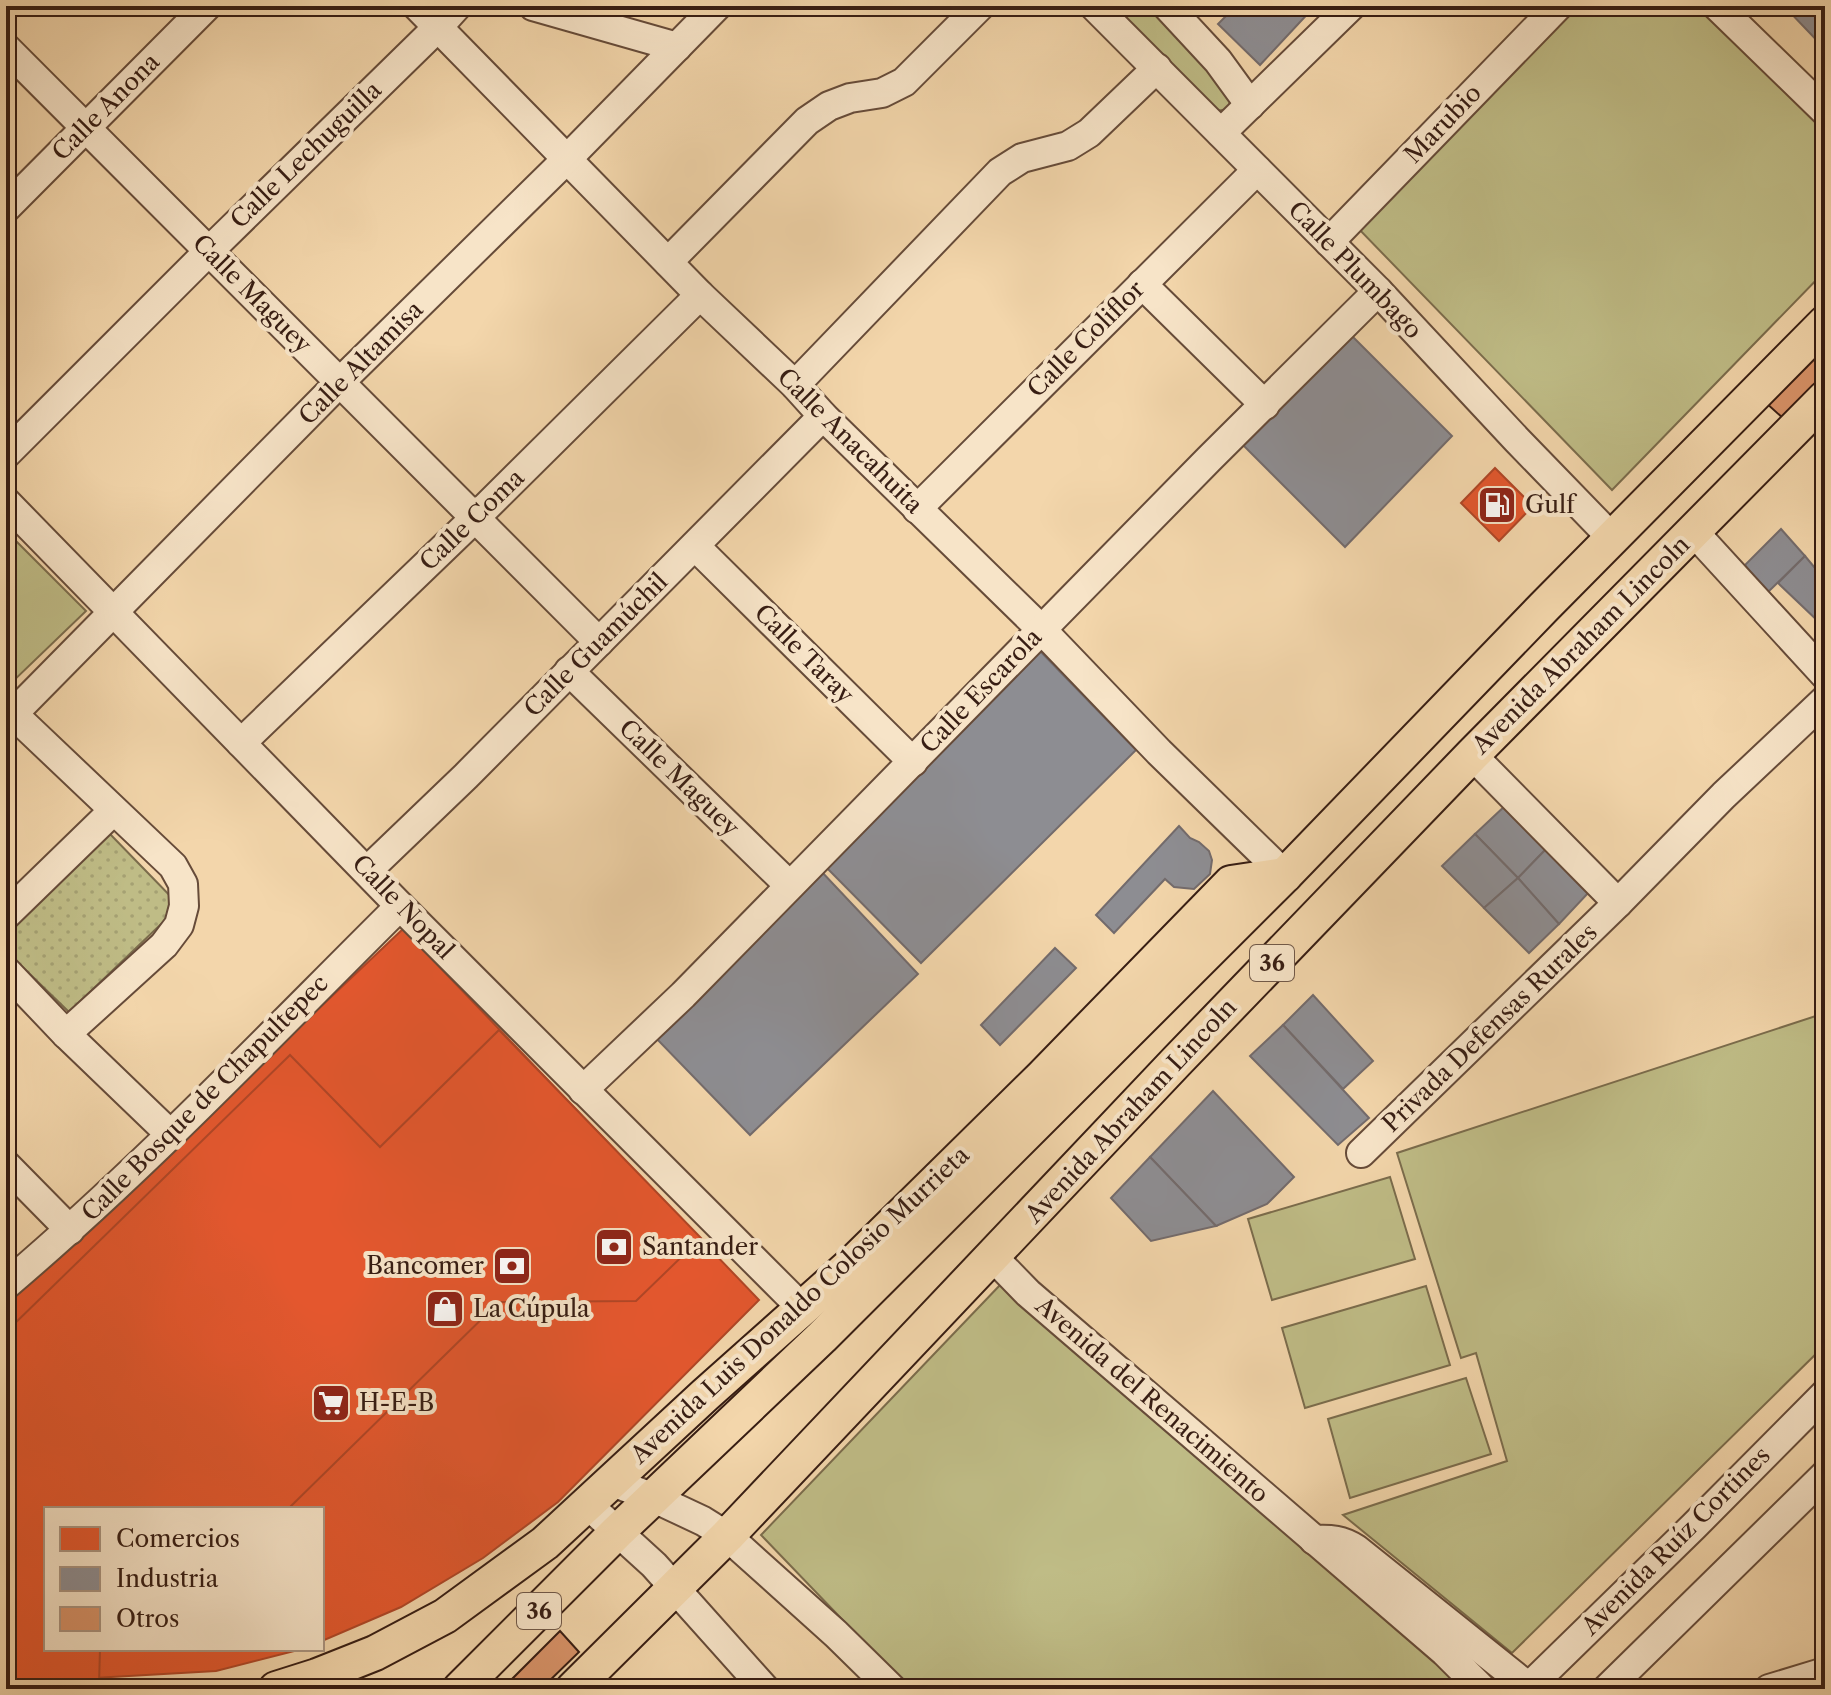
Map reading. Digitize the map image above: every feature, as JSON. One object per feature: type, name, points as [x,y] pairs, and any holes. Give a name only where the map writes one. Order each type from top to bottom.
[{"type":"main road","name":"36","points":[[460,1689],[617,1532],[822,1337],[1285,875],[1825,323]]},
{"type":"main road","name":"Avenida Abraham Lincoln","points":[[573,1689],[727,1536],[1472,755],[1825,398]]},
{"type":"main road","name":"Avenida Luis Donaldo Colosio Murrieta","points":[[276,1689],[375,1653],[445,1616],[545,1543],[852,1264],[1042,1077],[1231,883],[1285,875]]},
{"type":"main road","points":[[1042,1077],[1101,1058]]},
{"type":"main road","points":[[852,1264],[912,1246]]},
{"type":"street","name":"Calle Anona","points":[[6,208],[207,6]]},
{"type":"street","name":"Calle Anacahuita","points":[[417,6],[448,16],[568,158],[700,295],[795,385],[1285,875]]},
{"type":"street","points":[[533,6],[677,47]]},
{"type":"street","name":"Calle Altamisa","points":[[10,718],[340,382],[568,158],[717,6]]},
{"type":"street","points":[[668,262],[807,121],[829,106],[850,98],[882,93],[904,82],[980,6]]},
{"type":"street","name":"Calle Plumbago","points":[[1094,6],[1378,291],[1613,539]]},
{"type":"street","points":[[1167,6],[1218,61],[1250,105]]},
{"type":"street","points":[[1221,133],[1351,6]]},
{"type":"street","name":"Marubio","points":[[1329,242],[1558,6]]},
{"type":"street","points":[[1717,6],[1825,111]]},
{"type":"street","name":"Calle Lechuguilla","points":[[6,454],[448,16]]},
{"type":"street","name":"Calle Maguey","points":[[6,48],[599,642]]},
{"type":"street","points":[[795,385],[1000,172],[1022,158],[1068,146],[1089,133],[1157,68]]},
{"type":"street","name":"Calle Coliflor","points":[[917,509],[1257,170]]},
{"type":"street","points":[[1142,284],[1265,405]]},
{"type":"street","name":"Calle Escarola","points":[[583,1090],[683,995],[1378,291]]},
{"type":"street","name":"Calle Coma","points":[[241,743],[475,518],[700,295]]},
{"type":"street","name":"Calle Guamúchil","points":[[367,871],[466,776],[823,416]]},
{"type":"street","name":"Calle Nopal","points":[[6,502],[400,906],[803,1309]]},
{"type":"street","points":[[1693,531],[1825,675]]},
{"type":"street","name":"Calle Taray","points":[[695,546],[913,762]]},
{"type":"street","name":"Calle Maguey","points":[[569,671],[789,885]]},
{"type":"street","name":"Privada Defensas Rurales","points":[[1361,1153],[1618,903],[1724,795],[1825,700]]},
{"type":"street","points":[[10,718],[173,866],[183,884],[184,906],[179,925],[164,945],[66,1034]]},
{"type":"street","points":[[1472,755],[1618,903]]},
{"type":"street","points":[[6,915],[113,811]]},
{"type":"street","name":"Calle Bosque de Chapultepec","points":[[6,1285],[171,1135],[400,906]]},
{"type":"street","points":[[6,971],[171,1135]]},
{"type":"street","points":[[6,1165],[70,1230]]},
{"type":"street","name":"Avenida del Renacimiento","points":[[993,1257],[1028,1293],[1445,1652],[1482,1689]]},
{"type":"street","name":"Avenida Ruíz Cortines","points":[[1529,1688],[1825,1394]]},
{"type":"street","points":[[1607,1689],[1825,1475]]},
{"type":"street","points":[[765,1689],[675,1587],[617,1532],[599,1493],[654,1498],[727,1536],[892,1689]]},
{"type":"street","points":[[1313,1540],[1333,1539],[1356,1549],[1529,1688]]},
{"type":"street","points":[[1769,1689],[1825,1672]]},
{"type":"shaded area","points":[[1104,6],[1148,6],[1229,89],[1228,109],[1211,112]]},
{"type":"shaded area","points":[[1575,6],[1701,6],[1825,129],[1825,271],[1612,490],[1355,225]]},
{"type":"shaded area","points":[[6,531],[86,611],[6,688]]},
{"type":"shaded area","points":[[109,833],[180,906],[69,1012],[6,951],[6,930]]},
{"type":"shaded area","points":[[1825,1013],[1825,1345],[1512,1653],[1343,1515],[1507,1461],[1476,1353],[1461,1358],[1397,1153]]},
{"type":"shaded area","points":[[1390,1177],[1415,1259],[1272,1300],[1248,1219]]},
{"type":"shaded area","points":[[1002,1283],[1470,1689],[909,1689],[761,1535]]},
{"type":"shaded area","points":[[1426,1286],[1450,1365],[1305,1408],[1282,1328]]},
{"type":"shaded area","points":[[1466,1378],[1491,1454],[1350,1498],[1328,1419]]},
{"type":"building: Comercios","name":"Gulf","points":[[1495,468],[1533,506],[1499,541],[1461,503]]},
{"type":"building: Comercios","name":"H-E-B","points":[[403,929],[759,1300],[558,1502],[483,1558],[401,1607],[324,1640],[324,1507],[44,1507],[44,1651],[294,1651],[216,1671],[24,1682],[6,1679],[6,1304]]},
{"type":"building: Comercios","name":"H-E-B","points":[[499,1030],[701,1238],[636,1301],[499,1302],[290,1507],[44,1507],[44,1651],[100,1651],[99,1684],[6,1679],[6,1332],[290,1055],[380,1147]]},
{"type":"building: Industria","points":[[1236,6],[1315,6],[1260,65],[1218,24]]},
{"type":"building: Industria","points":[[1784,6],[1825,6],[1825,49]]},
{"type":"building: Industria","points":[[1351,335],[1452,436],[1345,547],[1242,444]]},
{"type":"building: Industria","points":[[1781,529],[1805,556],[1767,593],[1745,565]]},
{"type":"building: Industria","points":[[1805,556],[1825,580],[1825,618],[1820,623],[1778,583]]},
{"type":"building: Industria","points":[[1039,650],[1136,750],[921,963],[818,859]]},
{"type":"building: Industria","points":[[1506,805],[1549,846],[1518,878],[1475,834]]},
{"type":"building: Industria","points":[[1179,826],[1209,851],[1212,860],[1210,874],[1194,889],[1174,887],[1165,879],[1114,933],[1096,915]]},
{"type":"building: Industria","points":[[1475,834],[1518,878],[1484,908],[1442,866]]},
{"type":"building: Industria","points":[[1549,846],[1590,891],[1559,924],[1518,878]]},
{"type":"building: Industria","points":[[820,870],[918,974],[750,1135],[654,1036]]},
{"type":"building: Industria","points":[[1518,878],[1559,924],[1529,953],[1484,908]]},
{"type":"building: Industria","points":[[1055,948],[1076,968],[1000,1045],[981,1025]]},
{"type":"building: Industria","points":[[1313,995],[1373,1061],[1343,1089],[1283,1025]]},
{"type":"building: Industria","points":[[1283,1025],[1369,1118],[1338,1145],[1250,1056]]},
{"type":"building: Industria","points":[[1213,1091],[1294,1177],[1267,1204],[1216,1226],[1150,1157]]},
{"type":"building: Industria","points":[[1150,1157],[1216,1226],[1151,1241],[1111,1198]]},
{"type":"building: Otros","points":[[1825,339],[1825,381],[1785,420],[1765,402]]},
{"type":"building: Otros","points":[[560,1631],[579,1652],[541,1689],[502,1689]]},
{"type":"place","name":"Gulf","points":[[1497,505]]},
{"type":"place","name":"Santander","points":[[614,1247]]},
{"type":"place","name":"Bancomer","points":[[512,1266]]},
{"type":"place","name":"La Cúpula","points":[[445,1309]]},
{"type":"place","name":"H-E-B","points":[[331,1403]]}]
